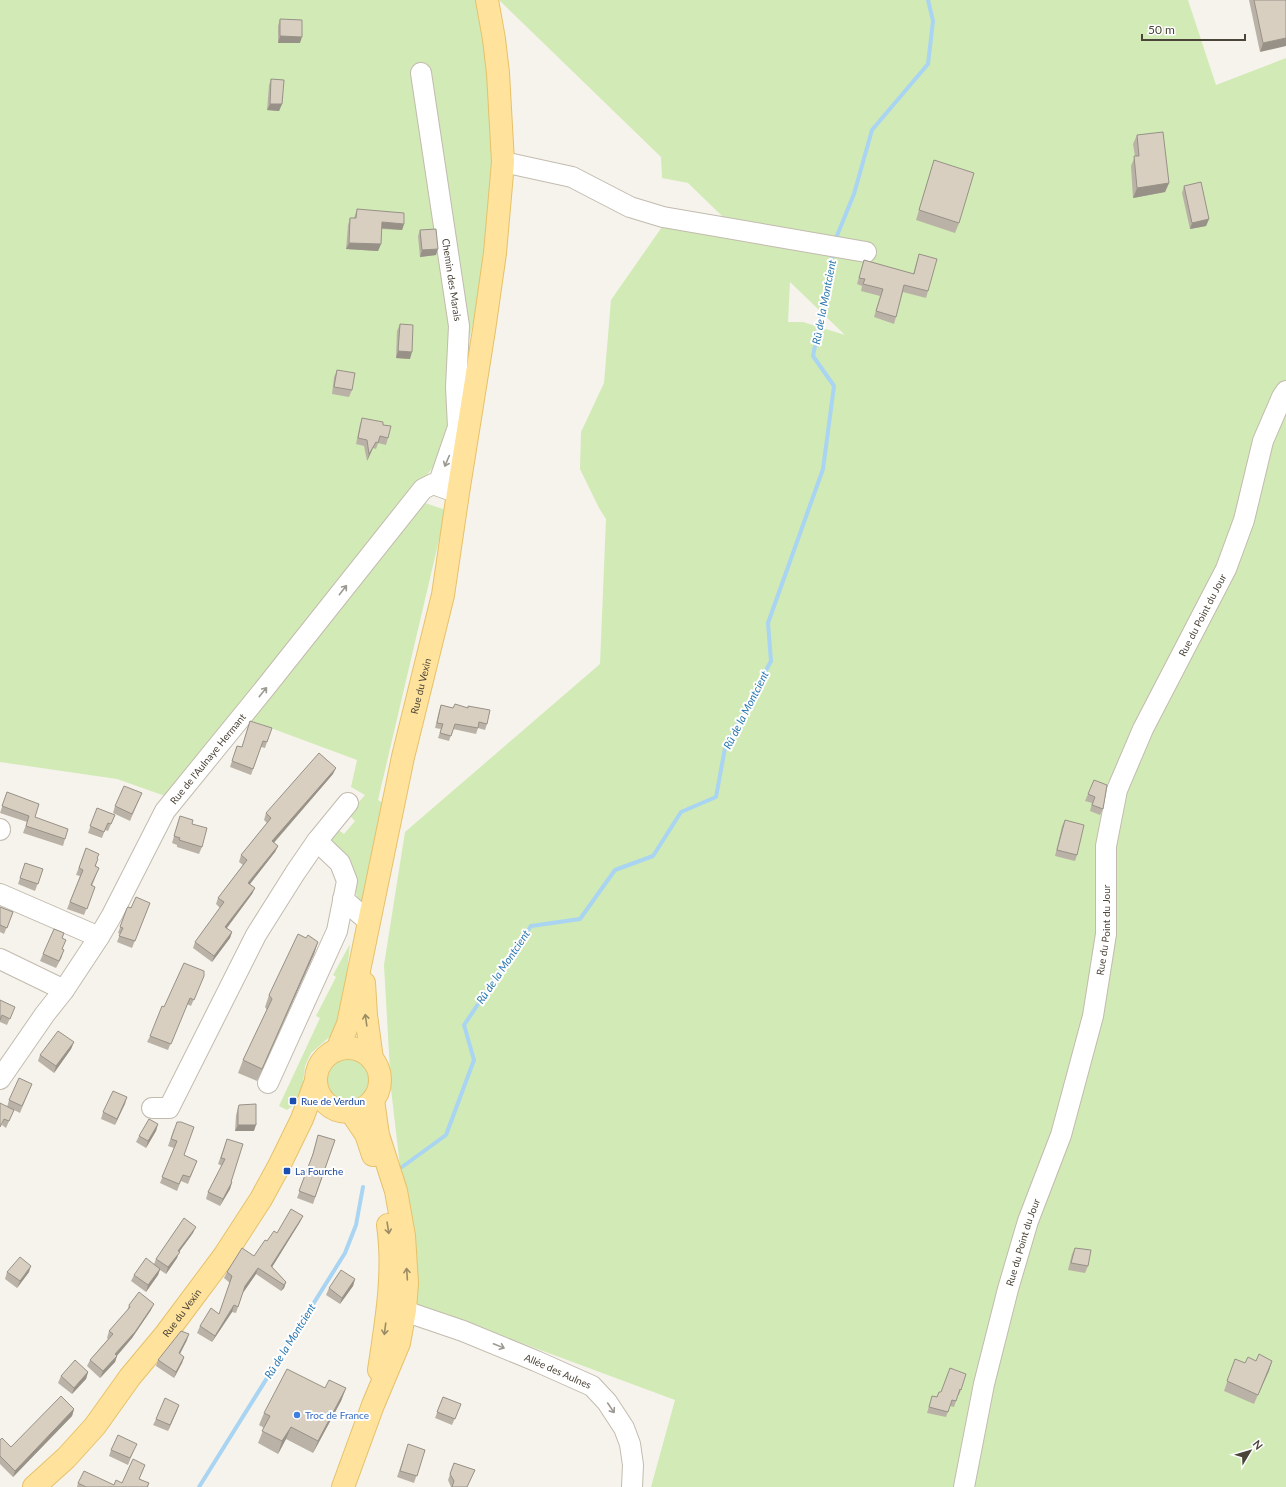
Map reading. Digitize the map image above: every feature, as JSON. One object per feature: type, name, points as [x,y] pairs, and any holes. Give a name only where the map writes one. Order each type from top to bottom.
[{"type":"main road","name":"Rue du Vexin","points":[[365,938],[403,757],[443,596],[448,489],[495,253],[503,162],[497,66],[487,0]]},
{"type":"main road","points":[[336,1050],[348,1024],[365,938]]},
{"type":"main road","points":[[365,938],[366,1015],[372,1059]]},
{"type":"main road","points":[[302,1119],[342,1110],[359,1110],[367,1106],[378,1093],[380,1084],[380,1075],[377,1066],[372,1059],[365,1052],[356,1049],[346,1048],[336,1050],[327,1056],[319,1066],[316,1081],[318,1092],[324,1101],[342,1110],[366,1134],[379,1174],[390,1237],[390,1290],[373,1405]]},
{"type":"main road","name":"Rue du Vexin","points":[[34,1487],[66,1458],[95,1426],[130,1377],[165,1335],[224,1256],[261,1199],[302,1119],[316,1081]]},
{"type":"main road","points":[[343,1487],[373,1405],[399,1343],[405,1310],[407,1283],[404,1236],[396,1191],[378,1135],[373,1100]]},
{"type":"street","name":"Chemin des Marais","points":[[421,73],[459,326],[456,387],[464,413]]},
{"type":"street","points":[[503,162],[572,177],[630,207],[663,217],[866,252]]},
{"type":"street","name":"Rue du Point du Jour","points":[[964,1487],[984,1384],[1008,1290],[1028,1221],[1061,1135],[1093,1016],[1106,934],[1106,846],[1117,790],[1143,729],[1226,569],[1244,520],[1263,441],[1286,391]]},
{"type":"street","name":"Rue de l'Aulnaye Hermant","points":[[0,1079],[45,1014],[64,990],[99,937],[112,915],[165,811],[238,722],[423,489],[433,484],[448,489]]},
{"type":"street","points":[[152,1108],[169,1108],[256,935],[317,841],[348,802]]},
{"type":"street","points":[[268,1083],[338,931],[347,881],[340,863],[317,841]]},
{"type":"street","points":[[0,894],[99,937]]},
{"type":"street","points":[[341,908],[365,938]]},
{"type":"street","points":[[0,959],[64,990]]},
{"type":"street","points":[[390,1290],[405,1310]]},
{"type":"street","name":"Allée des Aulnes","points":[[405,1310],[463,1331],[592,1386],[607,1402],[624,1428],[630,1444],[633,1465],[632,1487]]},
{"type":"street","name":"Allée des Aulnes","points":[[401,1333],[413,1329],[444,1332],[463,1331]]},
{"type":"green space","points":[[0,0],[481,0],[494,113],[493,234],[444,453],[327,605],[168,797],[117,779],[0,762]]},
{"type":"green space","points":[[499,0],[1188,0],[1216,85],[1286,58],[1286,1487],[651,1487],[675,1400],[416,1304],[391,1089],[384,965],[405,832],[600,664],[606,519],[580,469],[581,432],[604,383],[611,300],[664,224],[750,243],[688,183],[662,178],[661,157]],"holes":[[[790,282],[845,335],[803,322],[788,322]]]},
{"type":"green space","points":[[425,503],[446,510],[378,800],[386,805],[362,908],[359,907],[351,876],[334,849],[332,842],[332,834],[335,827],[344,834],[355,821],[348,814],[365,795],[351,787],[357,760],[249,720]]},
{"type":"green space","points":[[350,944],[342,1017],[333,1034],[311,1053],[305,1066],[302,1090],[295,1104],[287,1110],[279,1106],[320,1018],[316,1016],[336,977],[333,975]]},
{"type":"green space","points":[[344,1055],[354,1055],[366,1062],[373,1074],[373,1084],[366,1096],[354,1103],[344,1103],[336,1099],[329,1092],[325,1084],[325,1074],[329,1066],[336,1059]]},
{"type":"building","points":[[1254,0],[1286,0],[1286,38],[1263,43]]},
{"type":"building","points":[[280,19],[302,20],[302,37],[280,36]]},
{"type":"building","points":[[271,79],[284,80],[282,104],[270,104]]},
{"type":"building","points":[[1163,132],[1169,183],[1137,188],[1134,156],[1139,156],[1137,135]]},
{"type":"building","points":[[934,160],[974,173],[959,223],[919,210]]},
{"type":"building","points":[[1201,182],[1209,219],[1192,223],[1184,186]]},
{"type":"building","points":[[357,209],[404,213],[404,224],[382,222],[381,244],[349,243],[350,218],[356,218]]},
{"type":"building","points":[[436,229],[438,249],[422,250],[420,230]]},
{"type":"building","points":[[919,254],[937,259],[928,291],[904,285],[896,317],[876,311],[883,289],[863,284],[865,279],[859,278],[864,260],[914,274]]},
{"type":"building","points":[[400,324],[413,325],[412,352],[398,351]]},
{"type":"building","points":[[337,370],[355,373],[352,390],[334,387]]},
{"type":"building","points":[[362,418],[383,422],[383,425],[391,426],[388,438],[380,436],[378,443],[376,442],[369,454],[367,440],[358,438]]},
{"type":"building","points":[[455,704],[468,708],[468,706],[490,710],[487,724],[479,722],[478,728],[455,724],[451,736],[440,733],[443,724],[437,723],[441,705],[453,708]]},
{"type":"building","points":[[250,721],[272,728],[267,742],[263,741],[253,769],[232,761],[237,746],[242,747]]},
{"type":"building","points":[[319,753],[336,768],[272,841],[278,846],[248,883],[255,888],[225,927],[232,932],[214,956],[195,942],[224,902],[218,898],[247,860],[241,855],[271,818],[266,813]]},
{"type":"building","points":[[1094,780],[1107,785],[1103,809],[1092,805],[1095,797],[1088,794]]},
{"type":"building","points":[[124,786],[142,793],[132,814],[115,806]]},
{"type":"building","points":[[7,792],[39,804],[35,817],[68,829],[65,839],[26,826],[29,816],[2,806]]},
{"type":"building","points":[[97,808],[115,815],[111,824],[108,823],[104,832],[90,826]]},
{"type":"building","points":[[180,816],[193,820],[192,824],[207,828],[202,847],[179,840],[180,838],[174,836]]},
{"type":"building","points":[[1065,820],[1084,825],[1077,855],[1057,850]]},
{"type":"building","points":[[86,848],[99,854],[95,866],[99,868],[91,885],[95,887],[87,909],[70,902],[83,870],[79,868]]},
{"type":"building","points":[[25,863],[43,869],[38,884],[20,878]]},
{"type":"building","points":[[136,897],[150,903],[135,941],[119,936],[123,928],[120,927],[127,908],[131,908]]},
{"type":"building","points":[[0,907],[13,912],[7,928],[0,925]]},
{"type":"building","points":[[54,929],[64,933],[62,938],[66,940],[62,949],[64,950],[59,961],[43,954]]},
{"type":"building","points":[[298,934],[306,938],[308,935],[318,942],[262,1069],[243,1060],[272,999],[269,995]]},
{"type":"building","points":[[184,963],[204,971],[204,976],[194,1000],[190,998],[171,1044],[150,1036],[162,1006],[164,1007]]},
{"type":"building","points":[[0,1000],[15,1007],[10,1019],[2,1015],[0,1020]]},
{"type":"building","points":[[58,1031],[74,1042],[56,1066],[40,1055]]},
{"type":"building","points":[[19,1078],[32,1084],[22,1106],[9,1100]]},
{"type":"building","points":[[113,1091],[127,1097],[117,1119],[103,1112]]},
{"type":"building","points":[[0,1103],[14,1110],[9,1121],[4,1119],[0,1127]]},
{"type":"building","points":[[256,1104],[256,1125],[238,1125],[239,1105]]},
{"type":"building","points":[[149,1119],[158,1124],[148,1141],[139,1136]]},
{"type":"building","points":[[177,1122],[194,1127],[184,1155],[197,1161],[190,1177],[183,1175],[179,1184],[162,1177],[177,1141],[171,1139]]},
{"type":"building","points":[[318,1135],[335,1140],[315,1197],[299,1191],[313,1154]]},
{"type":"building","points":[[227,1139],[243,1144],[232,1182],[223,1199],[208,1192],[225,1159],[221,1158]]},
{"type":"building","points":[[291,1209],[303,1216],[271,1266],[286,1282],[284,1285],[258,1268],[245,1286],[238,1307],[234,1305],[215,1336],[200,1326],[211,1308],[219,1314],[232,1276],[227,1272],[242,1248],[254,1256],[265,1240],[267,1241],[274,1231],[277,1233]]},
{"type":"building","points":[[184,1218],[196,1227],[178,1251],[180,1252],[168,1267],[156,1259]]},
{"type":"building","points":[[1075,1248],[1091,1250],[1088,1266],[1071,1263]]},
{"type":"building","points":[[20,1257],[31,1266],[20,1281],[7,1272]]},
{"type":"building","points":[[146,1258],[160,1269],[148,1285],[134,1275]]},
{"type":"building","points":[[341,1270],[355,1279],[342,1298],[329,1288]]},
{"type":"building","points":[[139,1292],[154,1304],[135,1332],[115,1354],[117,1356],[103,1371],[90,1360],[113,1334],[109,1331],[130,1307],[129,1305]]},
{"type":"building","points":[[181,1331],[189,1334],[179,1353],[184,1357],[176,1372],[158,1360]]},
{"type":"building","points":[[1259,1354],[1272,1361],[1258,1395],[1227,1381],[1235,1359],[1245,1363],[1248,1357],[1256,1361]]},
{"type":"building","points":[[75,1360],[88,1372],[74,1388],[61,1376]]},
{"type":"building","points":[[950,1368],[966,1374],[956,1401],[952,1400],[948,1412],[929,1407],[932,1396],[937,1397],[939,1392],[941,1392]]},
{"type":"building","points":[[287,1369],[325,1388],[329,1380],[346,1388],[318,1441],[291,1427],[282,1441],[262,1431],[270,1416],[264,1413]]},
{"type":"building","points":[[61,1396],[74,1409],[15,1471],[0,1456],[0,1440],[2,1438],[11,1447]]},
{"type":"building","points":[[443,1397],[461,1404],[455,1419],[437,1412]]},
{"type":"building","points":[[165,1398],[179,1405],[170,1425],[156,1419]]},
{"type":"building","points":[[118,1435],[137,1444],[130,1458],[111,1450]]},
{"type":"building","points":[[408,1444],[425,1450],[417,1476],[400,1471]]},
{"type":"building","points":[[133,1459],[145,1465],[139,1479],[149,1483],[147,1487],[86,1487],[78,1483],[84,1471],[114,1485],[116,1480],[122,1483]]},
{"type":"building","points":[[454,1463],[475,1470],[467,1487],[452,1487],[454,1481],[450,1474]]},
{"type":"waterway","name":"Rû de la Montcient","points":[[836,238],[854,194],[872,130],[928,64],[933,21],[928,0]]},
{"type":"waterway","name":"Rû de la Montcient","points":[[402,1167],[446,1135],[474,1060],[464,1025],[531,926],[580,919],[615,870],[653,856],[681,812],[716,797],[725,748],[771,661],[768,623],[823,469],[834,386],[813,356],[833,254]]},
{"type":"waterway","name":"Rû de la Montcient","points":[[199,1487],[345,1253],[356,1225],[363,1187]]},
{"type":"place","name":"Rue de Verdun","points":[[293,1101]]},
{"type":"place","name":"La Fourche","points":[[287,1171]]},
{"type":"place","name":"Troc de France","points":[[297,1415]]}]
